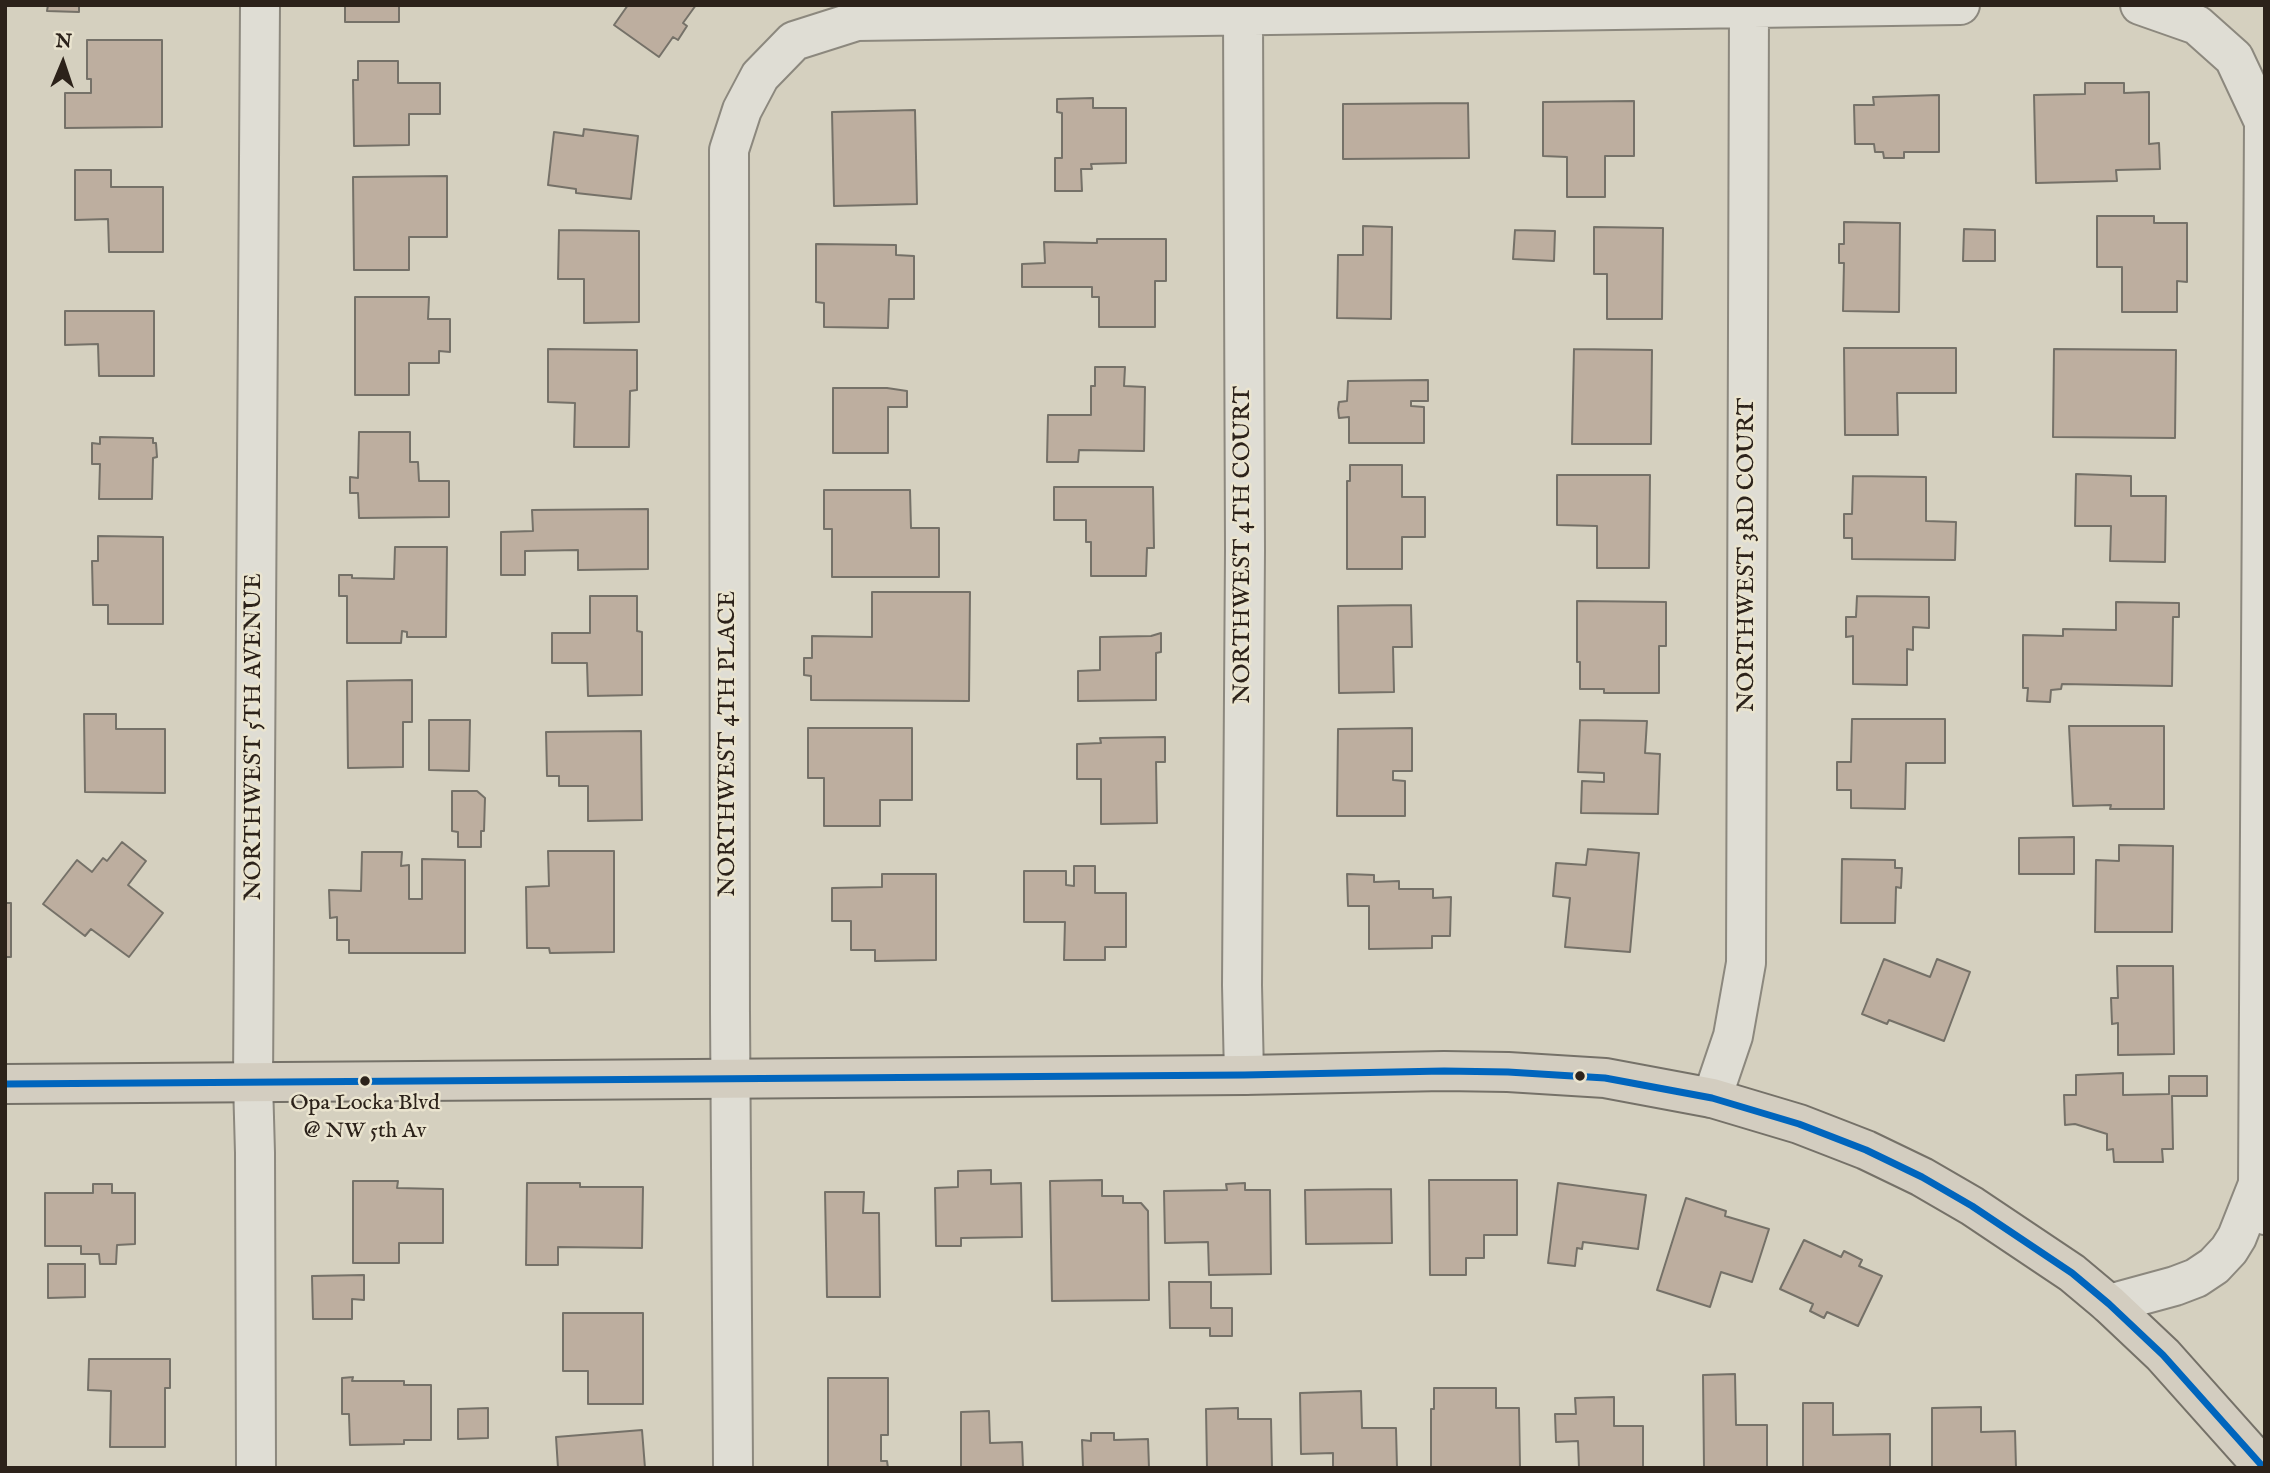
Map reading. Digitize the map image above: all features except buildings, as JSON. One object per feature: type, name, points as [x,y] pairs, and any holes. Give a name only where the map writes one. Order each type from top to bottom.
[{"type":"main road","points":[[5,1084],[1244,1075],[1444,1071],[1605,1078],[1712,1098],[1810,1128],[1866,1150],[1922,1177],[2026,1241],[2072,1273],[2109,1304],[2163,1355],[2264,1468]]},
{"type":"street","name":"NORTHWEST 5TH AVENUE","points":[[256,1468],[253,1082],[260,5]]},
{"type":"street","points":[[1243,15],[1540,8],[1960,5]]},
{"type":"street","points":[[2109,1304],[2175,1286],[2196,1278],[2214,1266],[2228,1250],[2261,1200],[2264,122],[2234,58],[2197,25],[2140,5]]},
{"type":"street","name":"NORTHWEST 3RD COURT","points":[[1712,1098],[1733,1036],[1746,963],[1749,8]]},
{"type":"street","name":"NORTHWEST 4TH PLACE","points":[[733,1468],[729,150],[742,110],[760,76],[794,41],[857,21],[1243,15]]},
{"type":"street","name":"NORTHWEST 4TH COURT","points":[[1243,15],[1244,1075]]},
{"type":"transit line","points":[[5,1084],[1244,1075],[1444,1071],[1605,1078],[1712,1098],[1799,1124],[1866,1150],[1922,1177],[1972,1206],[2072,1273],[2109,1304],[2163,1355],[2264,1468]]},
{"type":"place","name":"Opa Locka Blvd @ NW 5th Av","points":[[365,1081]]}]
